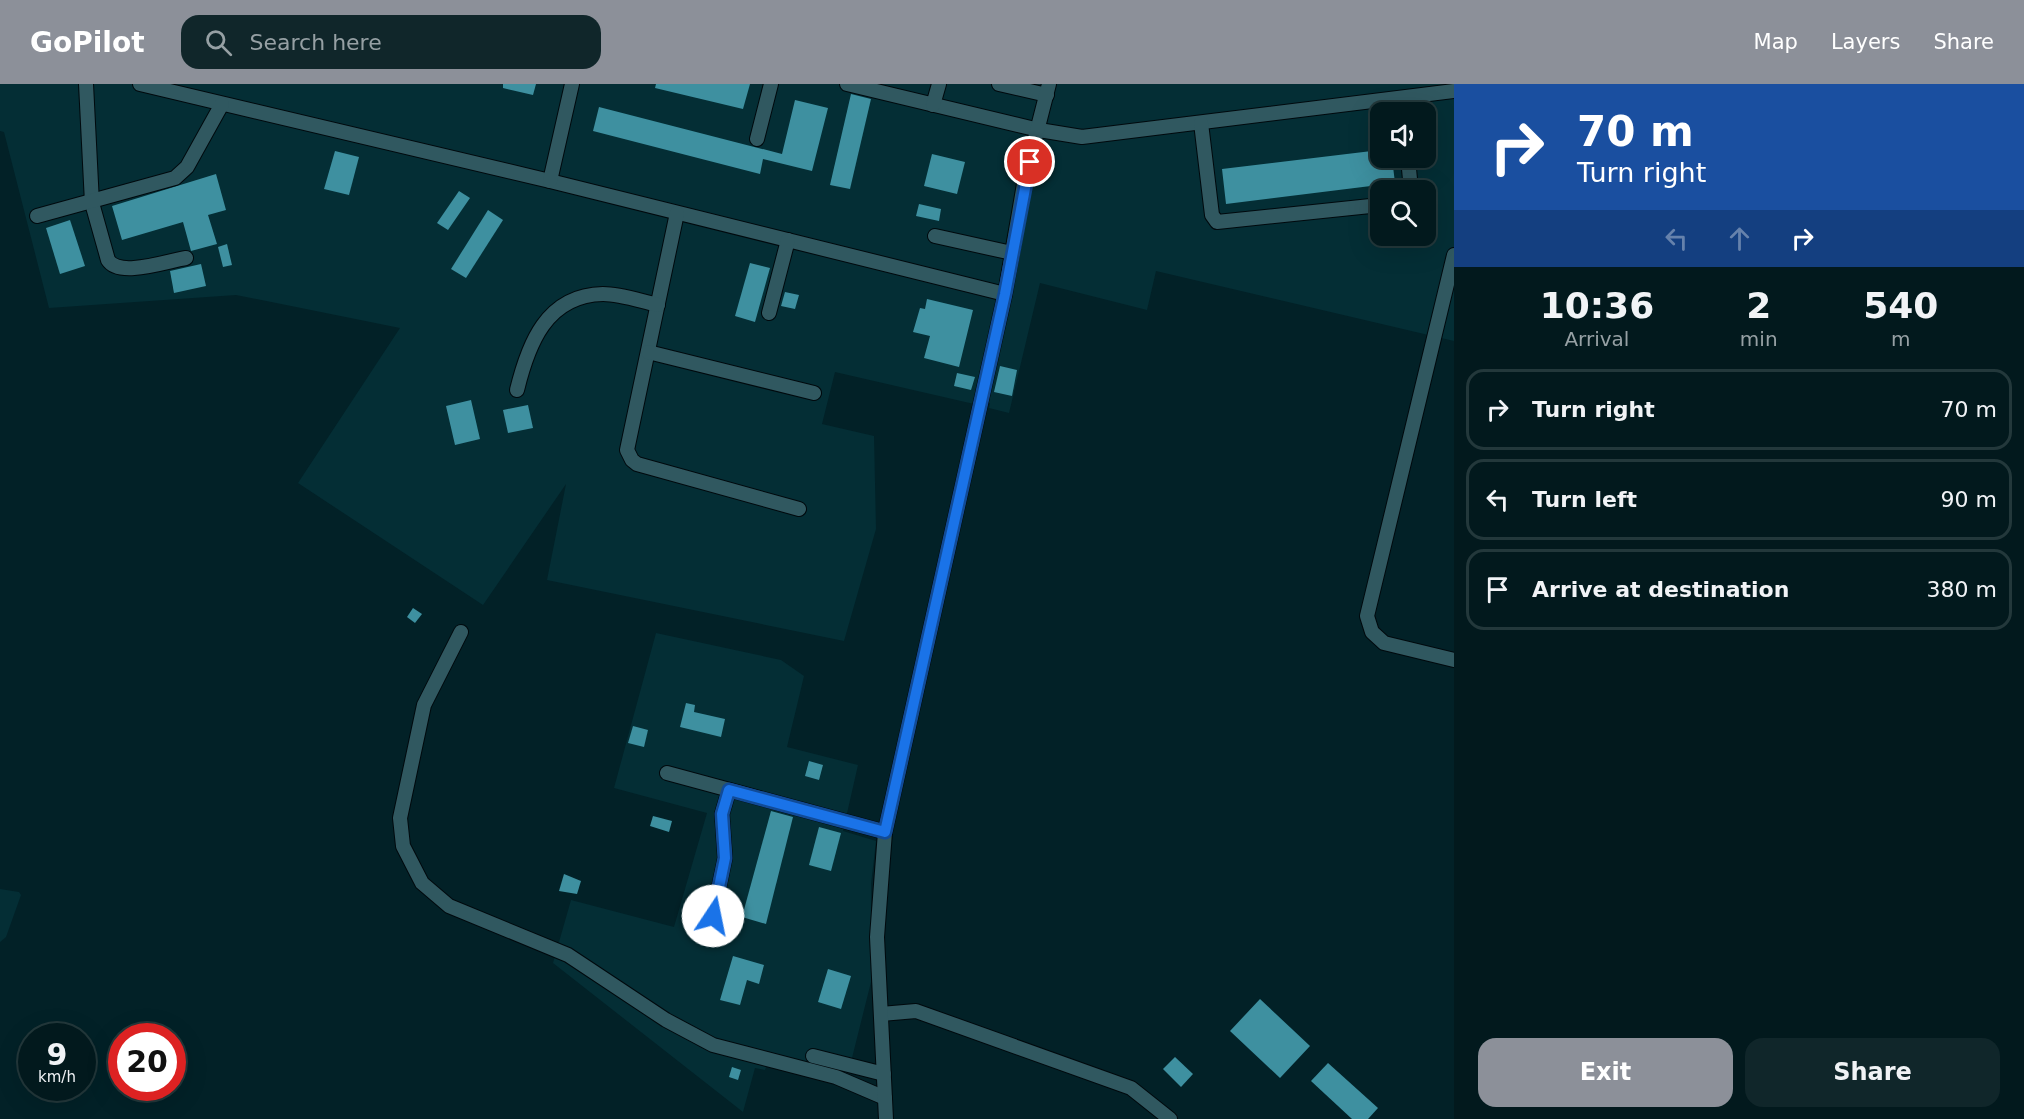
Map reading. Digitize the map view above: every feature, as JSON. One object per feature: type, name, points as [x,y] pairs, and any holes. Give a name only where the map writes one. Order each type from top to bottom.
[{"type":"street","points":[[86,84],[92,203],[108,260],[116,269],[186,258]]},
{"type":"street","points":[[140,84],[185,89],[222,104],[550,181],[1005,294]]},
{"type":"street","points":[[550,181],[572,84]]},
{"type":"street","points":[[757,138],[771,84]]},
{"type":"street","points":[[847,84],[893,89],[933,105],[1039,130],[1082,137],[1454,91]]},
{"type":"street","points":[[933,105],[939,84]]},
{"type":"street","points":[[886,1119],[877,926],[885,832],[1005,294],[1025,178],[1048,90],[999,84]]},
{"type":"street","points":[[1402,98],[1402,102]]},
{"type":"street","points":[[37,216],[92,203],[181,174],[222,104]]},
{"type":"street","points":[[1201,123],[1212,215],[1217,222],[1370,206]]},
{"type":"street","points":[[677,213],[627,450],[632,460],[799,509]]},
{"type":"street","points":[[935,236],[1012,253]]},
{"type":"street","points":[[769,313],[788,240]]},
{"type":"street","points":[[1454,255],[1367,616],[1372,632],[1384,643],[1454,660]]},
{"type":"street","points":[[517,390],[532,339],[548,319],[561,309],[589,296],[603,294],[658,305]]},
{"type":"street","points":[[648,352],[814,393]]},
{"type":"street","points":[[461,632],[424,705],[400,818],[403,846],[422,883],[449,906],[568,955],[666,1020],[713,1046],[836,1077],[885,1098]]},
{"type":"street","points":[[667,773],[885,832]]},
{"type":"street","points":[[713,916],[725,858],[722,814],[729,790]]},
{"type":"street","points":[[881,1014],[916,1011],[1131,1088],[1170,1119]]},
{"type":"street","points":[[813,1056],[884,1074]]},
{"type":"shaded area","points":[[0,84],[1454,84],[1454,341],[1156,271],[1147,310],[1040,283],[1009,413],[989,408],[990,403],[980,401],[974,404],[835,372],[822,424],[874,436],[876,529],[844,641],[547,580],[566,484],[483,605],[298,483],[400,328],[236,295],[49,308],[4,132],[0,131]]},
{"type":"shaded area","points":[[656,633],[781,660],[804,676],[787,747],[858,765],[843,831],[876,841],[871,884],[871,982],[848,1074],[770,1055],[765,1070],[755,1068],[743,1112],[553,963],[571,900],[674,927],[707,813],[614,788]]},
{"type":"shaded area","points":[[0,889],[19,892],[21,895],[6,937],[0,942]]},
{"type":"building","points":[[503,84],[536,84],[533,95],[503,88]]},
{"type":"building","points":[[656,84],[750,84],[743,109],[655,88]]},
{"type":"building","points":[[851,94],[871,99],[850,189],[830,185]]},
{"type":"building","points":[[795,100],[828,108],[812,171],[763,159],[760,174],[593,131],[599,107],[782,154]]},
{"type":"building","points":[[335,151],[359,157],[349,195],[324,189]]},
{"type":"building","points":[[1370,151],[1370,168],[1393,168],[1395,180],[1370,180],[1370,186],[1226,204],[1222,169]]},
{"type":"building","points":[[932,154],[965,162],[957,194],[924,186]]},
{"type":"building","points":[[216,174],[226,210],[208,215],[217,244],[191,251],[183,222],[122,240],[112,206]]},
{"type":"building","points":[[459,191],[470,198],[448,230],[437,223]]},
{"type":"building","points":[[919,204],[941,209],[939,221],[916,216]]},
{"type":"building","points":[[488,210],[503,220],[466,278],[451,269]]},
{"type":"building","points":[[70,220],[85,266],[60,274],[46,228]]},
{"type":"building","points":[[227,244],[232,265],[223,267],[218,247]]},
{"type":"building","points":[[750,263],[770,268],[755,322],[735,316]]},
{"type":"building","points":[[201,264],[206,286],[174,293],[170,271]]},
{"type":"building","points":[[785,292],[799,295],[795,309],[781,306]]},
{"type":"building","points":[[927,299],[973,310],[959,367],[924,358],[930,336],[913,332],[920,308],[925,309]]},
{"type":"building","points":[[1000,366],[1017,370],[1012,396],[994,392]]},
{"type":"building","points":[[957,373],[975,377],[971,390],[954,386]]},
{"type":"building","points":[[471,400],[480,439],[455,445],[446,406]]},
{"type":"building","points":[[528,405],[533,428],[508,433],[503,410]]},
{"type":"building","points":[[413,608],[422,614],[415,623],[407,617]]},
{"type":"building","points":[[686,703],[695,705],[694,712],[725,719],[721,737],[680,727]]},
{"type":"building","points":[[633,726],[648,730],[644,747],[628,743]]},
{"type":"building","points":[[809,761],[823,765],[819,780],[805,776]]},
{"type":"building","points":[[771,811],[793,817],[766,924],[742,917]]},
{"type":"building","points":[[653,816],[672,821],[669,832],[650,826]]},
{"type":"building","points":[[819,827],[841,833],[831,871],[809,865]]},
{"type":"building","points":[[564,874],[581,881],[577,894],[559,891]]},
{"type":"building","points":[[733,956],[764,965],[759,984],[747,980],[740,1005],[720,1000]]},
{"type":"building","points":[[828,969],[851,976],[841,1009],[818,1002]]},
{"type":"building","points":[[1260,999],[1310,1046],[1280,1078],[1230,1031]]},
{"type":"building","points":[[1175,1057],[1193,1074],[1181,1087],[1163,1069]]},
{"type":"building","points":[[1328,1063],[1378,1108],[1368,1119],[1352,1119],[1311,1081]]},
{"type":"building","points":[[732,1067],[741,1070],[738,1080],[729,1077]]},
{"type":"route","points":[[713,916],[725,858],[722,814],[729,790],[885,832],[1005,294],[1022,193],[1030,162]]}]
